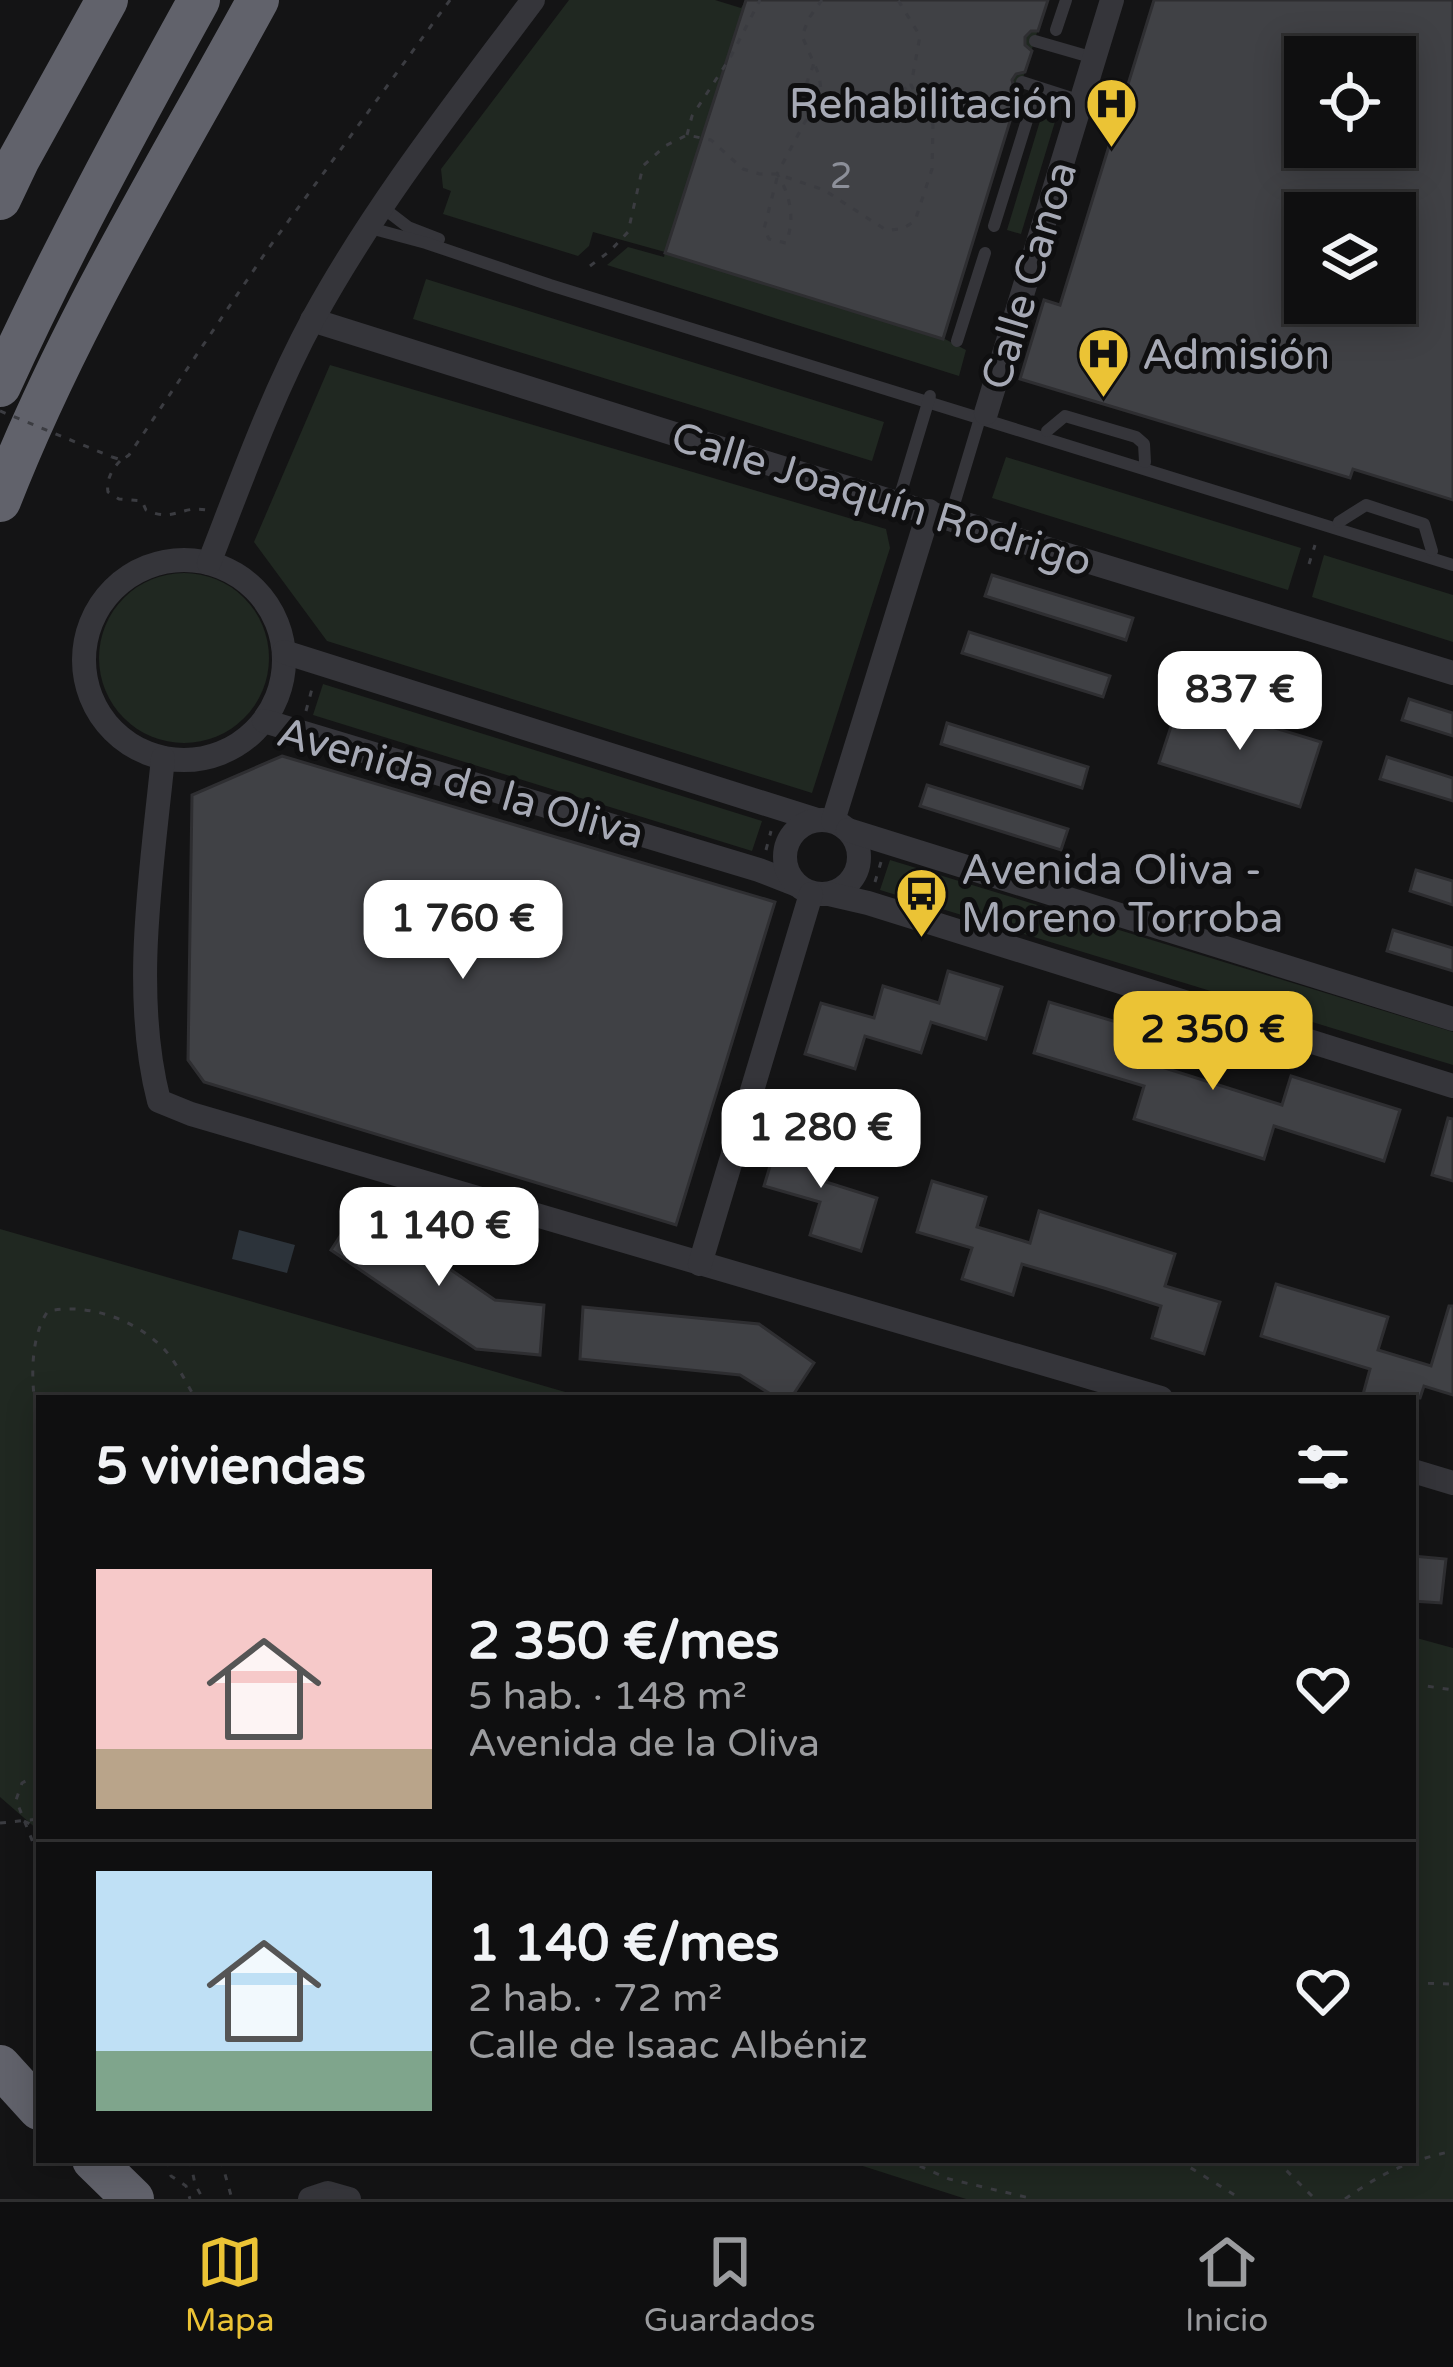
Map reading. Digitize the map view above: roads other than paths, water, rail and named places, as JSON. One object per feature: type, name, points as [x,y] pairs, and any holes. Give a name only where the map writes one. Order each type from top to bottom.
[{"type":"highway","points":[[0,199],[106,0]]},
{"type":"highway","points":[[0,386],[98,185],[199,0]]},
{"type":"highway","points":[[0,501],[76,330],[260,0]]},
{"type":"highway","points":[[0,2066],[36,2106]]},
{"type":"highway","points":[[96,2163],[133,2199]]},
{"type":"street","points":[[209,562],[312,320],[422,147],[533,0]]},
{"type":"street","name":"Calle Canoa","points":[[981,413],[1108,0]]},
{"type":"street","name":"Calle Joaquín Rodrigo","points":[[312,320],[1453,673]]},
{"type":"street","points":[[832,824],[940,515]]},
{"type":"street","points":[[264,721],[280,688],[284,652],[277,622],[261,596],[238,575],[209,562],[178,560],[146,566],[119,583],[98,607],[86,636],[84,668],[91,699],[109,726],[133,746],[163,758],[146,940],[149,1063],[159,1101],[1151,1395]]},
{"type":"street","name":"Avenida de la Oliva","points":[[284,652],[1453,1019]]},
{"type":"street","name":"Avenida de la Oliva","points":[[163,758],[191,760],[219,754],[244,741],[264,721],[1453,1086]]},
{"type":"street","points":[[832,824],[859,847],[859,868],[848,885],[812,890],[785,866],[786,845],[798,828],[832,824]]},
{"type":"street","points":[[700,1264],[812,890]]},
{"type":"street","points":[[1416,1472],[1453,1483]]},
{"type":"street","points":[[310,2199],[328,2193],[349,2199]]},
{"type":"lane","points":[[1056,30],[1066,0]]},
{"type":"lane","points":[[1035,41],[1090,56]]},
{"type":"lane","points":[[1022,82],[1077,100]]},
{"type":"lane","points":[[994,226],[1033,101]]},
{"type":"lane","points":[[375,218],[930,399]]},
{"type":"lane","points":[[375,218],[426,243],[550,285],[1047,431],[1453,561]]},
{"type":"lane","points":[[957,341],[985,253]]},
{"type":"lane","points":[[898,502],[930,399]]},
{"type":"lane","points":[[940,515],[981,413]]},
{"type":"lane","points":[[981,413],[1453,561]]},
{"type":"lane","points":[[1047,431],[1065,416],[1136,437],[1144,444],[1145,462]]},
{"type":"lane","points":[[1339,522],[1366,506],[1424,524],[1432,551]]},
{"type":"place","name":"Rehabilitación","points":[[1112,149]]},
{"type":"place","name":"Admisión","points":[[1103,400]]},
{"type":"place","name":"Avenida Oliva - Moreno Torroba","points":[[922,939]]}]
